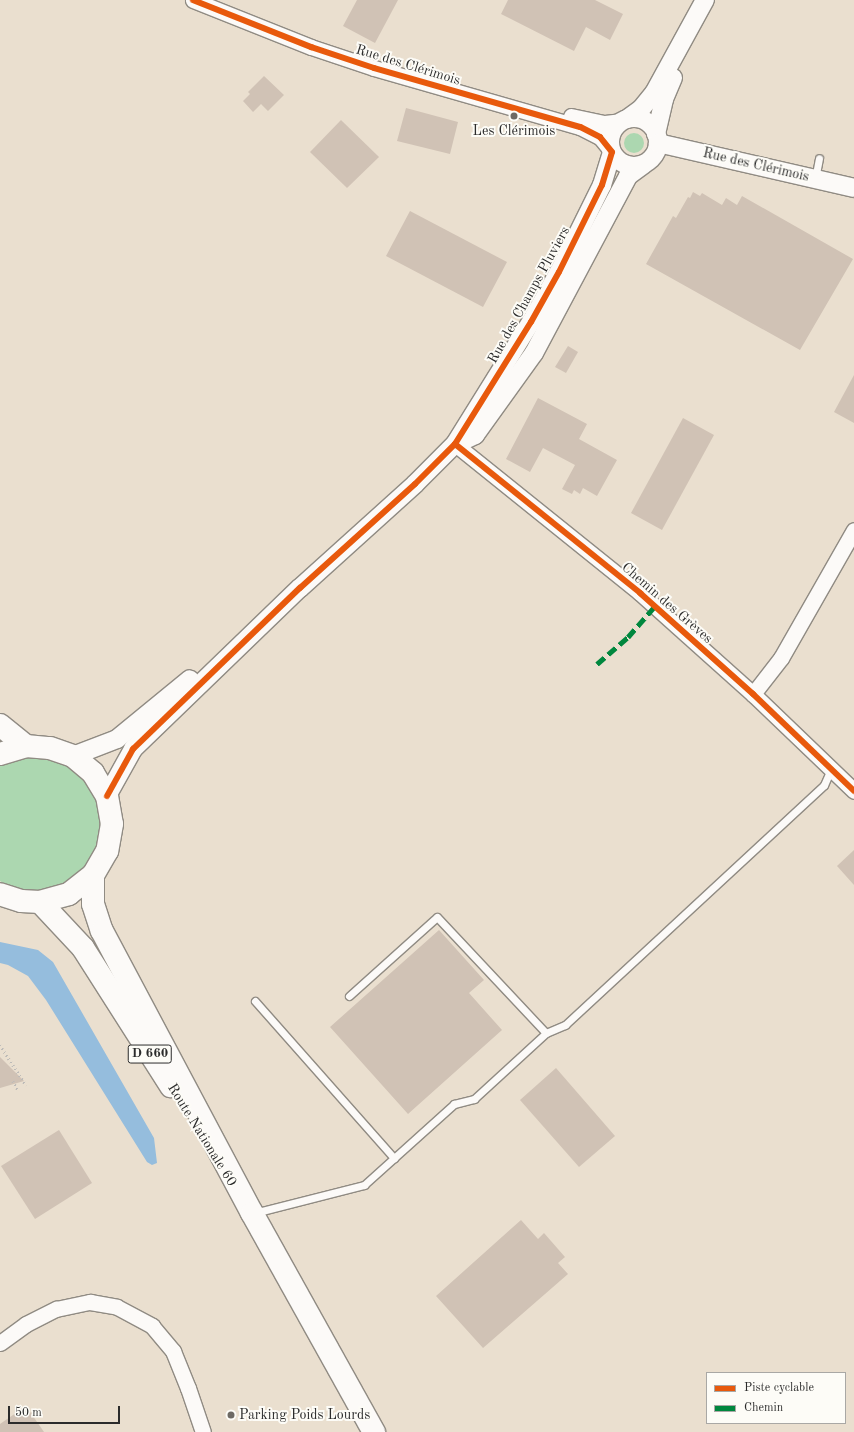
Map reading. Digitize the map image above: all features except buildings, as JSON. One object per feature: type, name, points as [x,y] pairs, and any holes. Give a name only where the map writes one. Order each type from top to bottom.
[{"type":"main road","points":[[0,725],[26,746]]},
{"type":"main road","points":[[0,754],[26,746],[50,748],[73,756],[93,773],[107,796],[112,824],[107,851],[92,875],[69,894],[40,902],[21,901],[1,895]]},
{"type":"main road","name":"Route Nationale 60","points":[[92,875],[93,904],[102,931],[252,1213],[374,1432]]},
{"type":"main road","name":"Route Nationale 60","points":[[40,902],[83,948],[252,1213]]},
{"type":"street","name":"Rue des Clérimois","points":[[193,0],[311,47],[442,88],[580,127],[600,137],[612,152]]},
{"type":"street","points":[[706,0],[664,99],[654,156],[643,165],[629,166],[622,164],[612,152],[610,137],[617,125],[641,109],[654,93],[706,0]]},
{"type":"street","name":"Rue des Clérimois","points":[[442,88],[605,123],[624,120]]},
{"type":"street","points":[[624,120],[641,119],[648,123],[657,138]]},
{"type":"street","name":"Rue des Clérimois","points":[[657,138],[854,188]]},
{"type":"street","name":"Rue des Champs Pluviers","points":[[455,444],[531,322],[559,272],[602,185],[612,152]]},
{"type":"street","name":"Rue des Champs Pluviers","points":[[455,444],[475,435],[534,353],[628,176],[643,165]]},
{"type":"street","points":[[107,796],[132,749],[300,588],[415,484],[455,444]]},
{"type":"street","name":"Chemin des Grèves","points":[[455,444],[640,593],[753,694],[854,791]]},
{"type":"street","points":[[753,694],[781,658],[854,530]]},
{"type":"street","points":[[73,756],[117,739],[300,588]]},
{"type":"street","points":[[0,1343],[26,1324],[56,1309],[90,1302],[117,1306],[152,1326],[173,1351],[188,1388],[203,1432]]},
{"type":"lane","points":[[815,179],[819,158]]},
{"type":"lane","points":[[252,1213],[364,1185],[454,1104],[474,1099],[546,1033],[565,1025],[824,785],[831,769]]},
{"type":"lane","points":[[349,996],[437,917],[546,1033]]},
{"type":"lane","points":[[255,1002],[394,1158]]},
{"type":"path","points":[[0,1045],[26,1085]]},
{"type":"path","points":[[13,1082],[18,1090]]},
{"type":"green space","points":[[630,133],[638,133],[644,139],[644,147],[638,153],[630,153],[624,147],[624,139]]},
{"type":"green space","points":[[42,756],[63,762],[82,775],[96,794],[102,816],[101,840],[91,861],[75,878],[55,889],[31,892],[9,887],[0,881],[0,765],[20,757]]},
{"type":"water","points":[[0,942],[38,950],[53,962],[154,1138],[157,1163],[152,1165],[147,1162],[46,1000],[28,976],[8,965],[0,963]]},
{"type":"marked path","points":[[597,664],[628,637],[655,606]]},
{"type":"cycle path","points":[[107,796],[133,749],[300,588],[415,484],[455,444],[531,322],[559,272],[602,185],[612,152],[600,137],[580,127],[374,68],[311,47],[193,0]]},
{"type":"cycle path","points":[[455,444],[640,593],[753,694],[854,791]]},
{"type":"place","name":"Les Clérimois","points":[[514,116]]},
{"type":"place","name":"Parking Poids Lourds","points":[[231,1415]]}]
